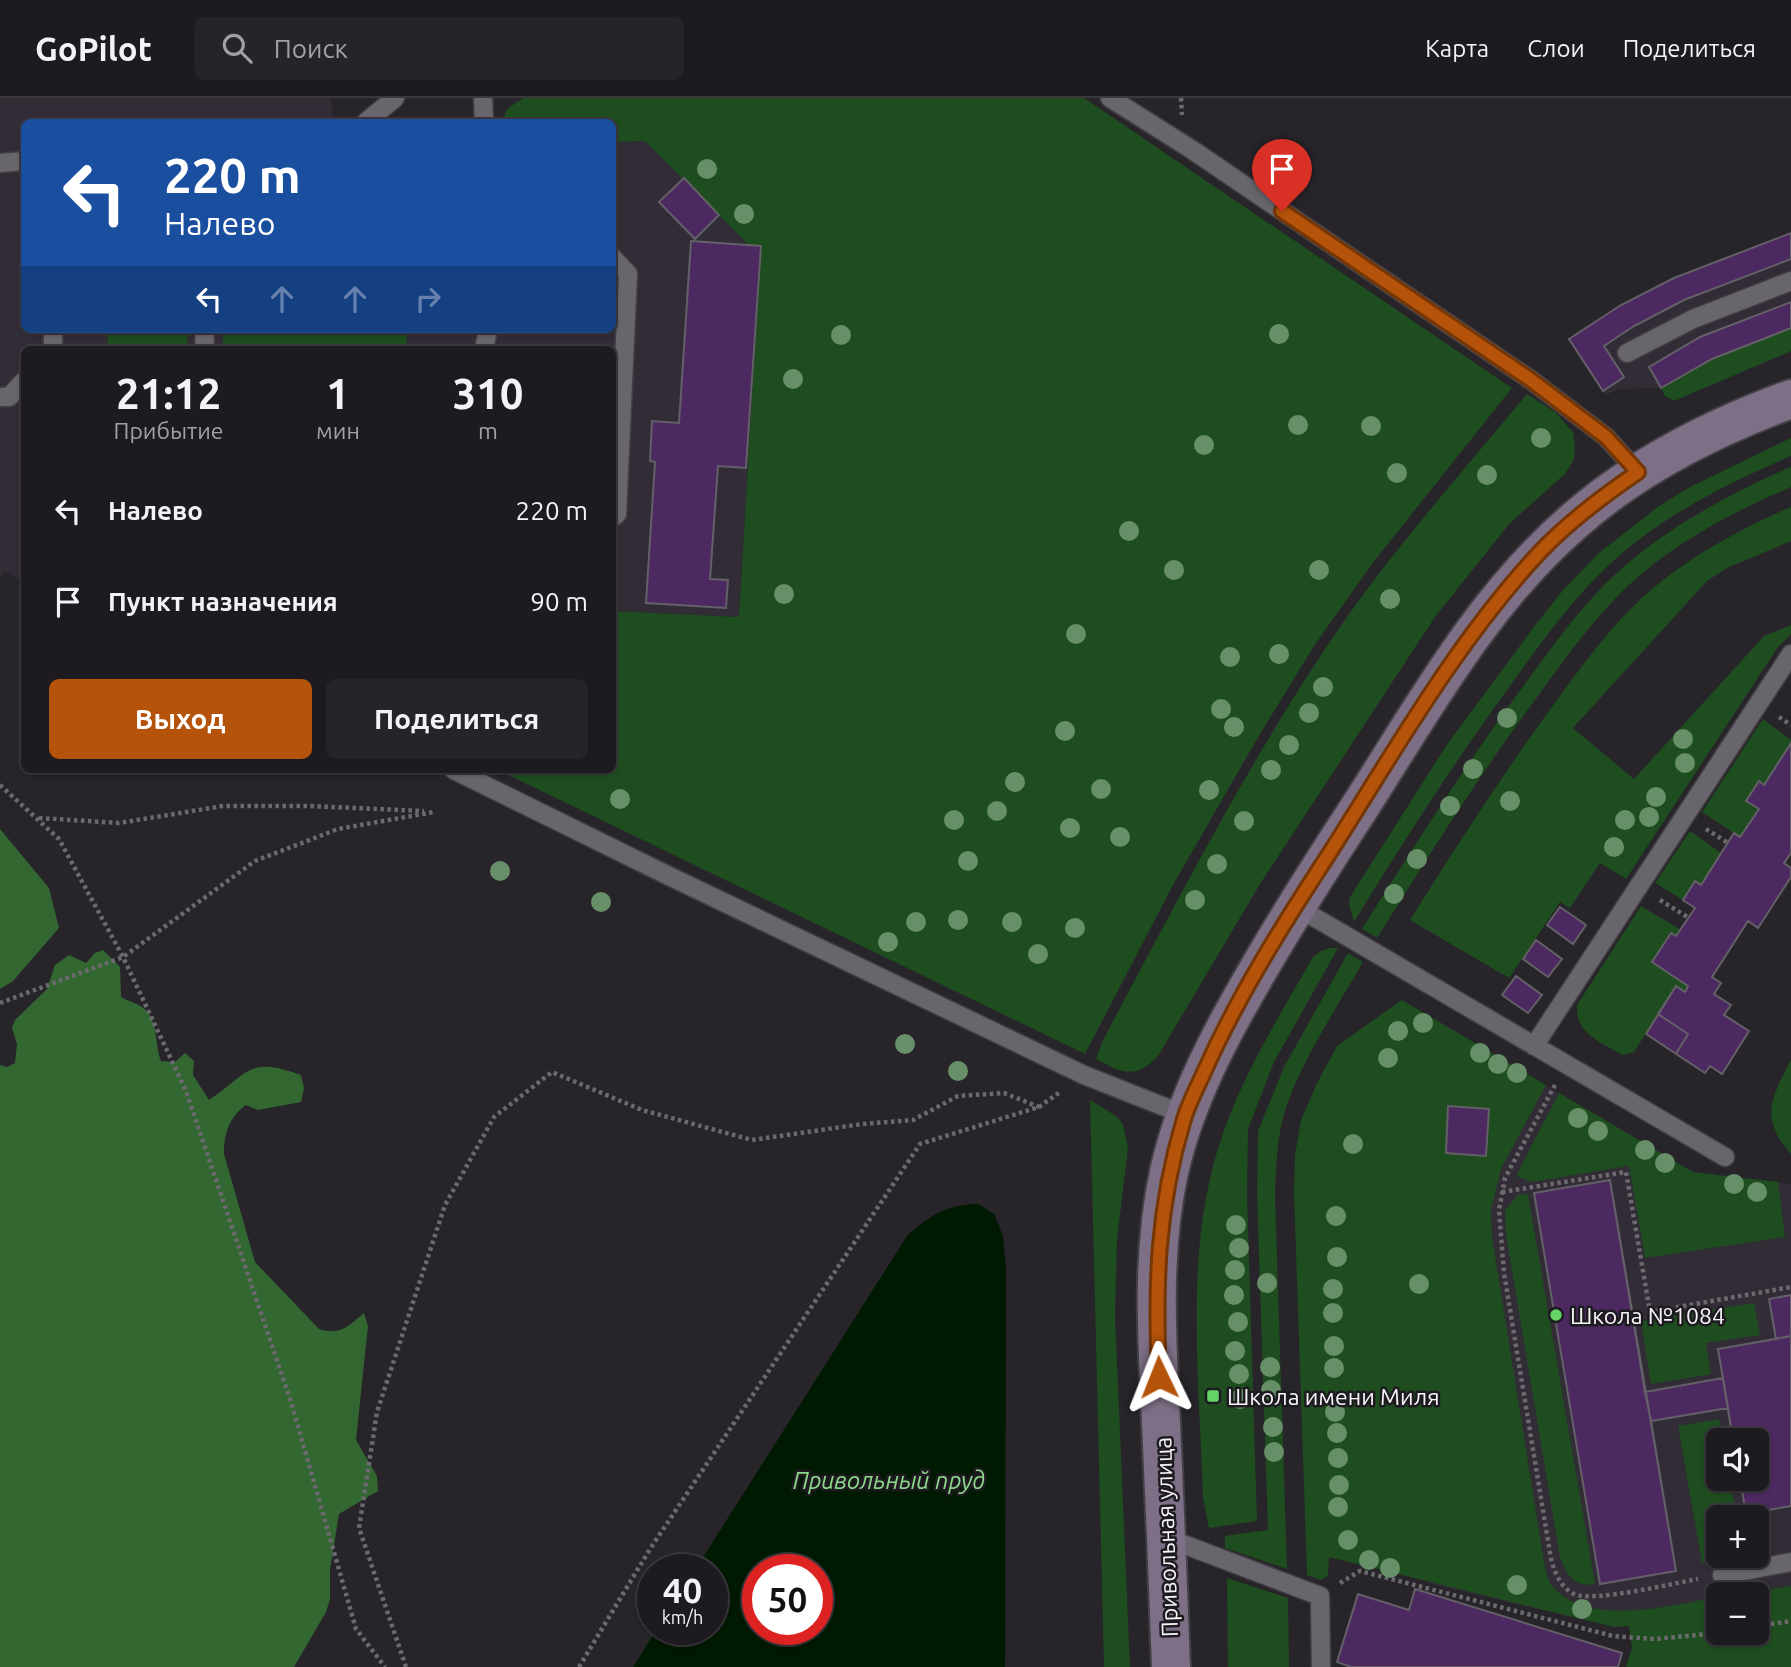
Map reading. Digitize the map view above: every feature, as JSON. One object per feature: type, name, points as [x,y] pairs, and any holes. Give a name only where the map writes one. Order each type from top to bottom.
[{"type":"main road","name":"Привольная улица","points":[[1171,1667],[1156,1313],[1159,1240],[1169,1172],[1185,1115],[1223,1029],[1295,906],[1468,642],[1540,552],[1573,521],[1638,472],[1704,435],[1791,399]]},
{"type":"lane","points":[[370,119],[395,98]]},
{"type":"lane","points":[[483,98],[484,119]]},
{"type":"lane","points":[[1110,98],[1191,149],[1531,380],[1606,437],[1638,472]]},
{"type":"lane","points":[[0,163],[21,161]]},
{"type":"lane","points":[[616,261],[628,274],[616,515]]},
{"type":"lane","points":[[1626,354],[1693,319],[1791,281]]},
{"type":"lane","points":[[0,397],[9,397],[21,384]]},
{"type":"lane","points":[[1534,1046],[1791,653]]},
{"type":"lane","points":[[460,773],[1084,1075],[1185,1115]]},
{"type":"lane","points":[[1295,906],[1726,1157]]},
{"type":"lane","points":[[1167,1538],[1320,1596],[1321,1667]]},
{"type":"lane","points":[[1722,1575],[1791,1562]]},
{"type":"path","points":[[0,785],[60,839],[123,957],[186,1091],[291,1402],[356,1629],[385,1667]]},
{"type":"path","points":[[0,1003],[123,957],[255,861],[338,829],[434,812],[308,806],[223,806],[119,823],[38,818]]},
{"type":"path","points":[[1639,886],[1689,918]]},
{"type":"path","points":[[406,1667],[359,1528],[376,1412],[445,1205],[494,1117],[552,1072],[642,1110],[752,1140],[862,1124],[913,1120],[958,1097],[1003,1093],[1039,1107]]},
{"type":"path","points":[[579,1667],[650,1549],[920,1144],[1039,1107],[1084,1075]]},
{"type":"path","points":[[1559,1079],[1506,1178],[1499,1210],[1504,1273],[1551,1559],[1557,1578],[1575,1594],[1593,1597],[1722,1575]]},
{"type":"path","points":[[1502,1192],[1626,1172],[1650,1312],[1791,1287]]},
{"type":"path","points":[[1320,1596],[1360,1571],[1613,1636],[1655,1639],[1706,1634]]},
{"type":"path","points":[[1769,1624],[1791,1620]]},
{"type":"shaded area","points":[[0,98],[330,98],[334,119],[21,119],[21,333],[616,333],[616,142],[645,141],[749,244],[761,246],[739,617],[616,611],[616,346],[21,346],[21,581],[5,571],[0,578]]},
{"type":"shaded area","points":[[1791,233],[1791,328],[1712,359],[1661,388],[1619,389],[1606,395],[1570,339],[1621,305],[1674,278]]},
{"type":"shaded area","name":"Школа №1084","points":[[1402,1000],[1693,1172],[1791,1184],[1791,1603],[1769,1597],[1769,1582],[1706,1582],[1706,1615],[1614,1627],[1427,1583]]},
{"type":"green space","points":[[523,98],[1084,98],[1512,388],[1372,564],[1314,646],[1173,885],[1085,1054],[504,773],[616,773],[616,611],[739,617],[761,246],[749,245],[645,141],[616,142],[616,119],[503,119],[507,109]]},
{"type":"green space","points":[[1791,328],[1791,351],[1674,401],[1665,396],[1661,388],[1712,359]]},
{"type":"green space","points":[[107,333],[187,333],[188,346],[108,346]]},
{"type":"green space","points":[[223,333],[406,333],[407,346],[223,346]]},
{"type":"green space","points":[[1527,394],[1555,412],[1573,432],[1574,459],[1565,474],[1510,523],[1435,617],[1260,884],[1158,1056],[1143,1069],[1128,1072],[1096,1059],[1103,1040],[1209,843],[1323,652],[1395,553]]},
{"type":"green space","points":[[1791,438],[1791,456],[1719,490],[1673,516],[1610,564],[1570,606],[1471,741],[1354,922],[1350,897],[1446,746],[1564,589],[1599,553],[1659,506],[1690,487]]},
{"type":"green space","points":[[1791,467],[1791,487],[1726,518],[1685,542],[1647,569],[1603,612],[1579,640],[1514,729],[1377,938],[1362,929],[1482,745],[1557,640],[1593,597],[1638,555],[1679,525],[1745,488]]},
{"type":"green space","points":[[1791,507],[1791,541],[1727,568],[1707,581],[1573,728],[1634,779],[1764,636],[1791,625],[1791,634],[1778,647],[1626,879],[1600,863],[1570,908],[1560,902],[1509,978],[1410,920],[1532,734],[1617,623],[1642,598],[1694,558],[1751,525]]},
{"type":"green space","points":[[1763,719],[1791,740],[1791,743],[1764,785],[1759,781],[1747,801],[1759,809],[1740,837],[1702,812]]},
{"type":"green space","points":[[0,829],[49,888],[59,928],[13,981],[0,989]]},
{"type":"green space","points":[[1690,831],[1721,853],[1701,885],[1695,881],[1683,900],[1655,883]]},
{"type":"green space","points":[[1641,906],[1681,930],[1676,936],[1670,933],[1652,962],[1688,986],[1685,992],[1676,986],[1634,1052],[1622,1055],[1590,1036],[1580,1023],[1577,1005]]},
{"type":"green space","points":[[1330,948],[1338,948],[1274,1062],[1248,1129],[1247,1194],[1257,1521],[1209,1528],[1203,1498],[1197,1296],[1203,1216],[1210,1179],[1228,1120],[1253,1064],[1313,957]]},
{"type":"green space","points":[[103,950],[120,967],[121,997],[142,1007],[151,1017],[161,1061],[175,1062],[185,1053],[194,1061],[193,1075],[209,1100],[242,1075],[259,1067],[284,1069],[301,1075],[304,1088],[301,1102],[258,1110],[246,1105],[235,1115],[225,1140],[224,1154],[255,1262],[319,1329],[339,1330],[364,1313],[368,1326],[356,1440],[377,1476],[378,1491],[339,1514],[330,1570],[330,1599],[326,1612],[294,1667],[0,1667],[0,1065],[7,1067],[15,1063],[17,1044],[12,1028],[15,1020],[47,989],[55,965],[69,955],[86,963],[95,953]]},
{"type":"green space","points":[[1348,953],[1363,962],[1319,1036],[1290,1095],[1277,1154],[1275,1194],[1287,1569],[1225,1548],[1225,1536],[1268,1530],[1257,1194],[1258,1131],[1284,1067]]},
{"type":"green space","points":[[1402,1000],[1546,1085],[1501,1169],[1491,1210],[1492,1237],[1544,1562],[1551,1585],[1569,1600],[1588,1607],[1609,1610],[1655,1608],[1706,1599],[1706,1645],[1769,1645],[1769,1589],[1791,1586],[1791,1667],[1626,1667],[1632,1648],[1629,1626],[1614,1627],[1329,1557],[1328,1576],[1321,1580],[1307,1575],[1295,1155],[1301,1120],[1337,1046]]},
{"type":"green space","points":[[1791,1060],[1791,1154],[1775,1129],[1772,1108],[1778,1086]]},
{"type":"green space","points":[[1559,1093],[1693,1172],[1778,1182],[1785,1237],[1645,1258],[1629,1166],[1532,1182],[1516,1176]]},
{"type":"green space","points":[[1090,1100],[1116,1116],[1123,1124],[1128,1148],[1117,1240],[1115,1316],[1130,1667],[1104,1667]]},
{"type":"green space","points":[[1528,1194],[1595,1584],[1582,1584],[1572,1579],[1560,1557],[1506,1235],[1505,1210],[1518,1195]]},
{"type":"green space","points":[[1754,1303],[1760,1335],[1706,1343],[1711,1374],[1651,1384],[1641,1321]]},
{"type":"green space","points":[[1719,1419],[1721,1428],[1706,1428],[1706,1491],[1732,1491],[1735,1505],[1706,1505],[1706,1562],[1702,1563],[1678,1426]]},
{"type":"green space","points":[[1227,1578],[1288,1598],[1289,1667],[1228,1667]]},
{"type":"water","name":"Привольный пруд","points":[[978,1204],[994,1214],[1003,1236],[1006,1270],[1005,1667],[633,1667],[647,1645],[728,1645],[728,1554],[705,1554],[907,1236],[939,1212],[956,1206]]},
{"type":"building","points":[[684,178],[719,215],[695,239],[659,202]]},
{"type":"building","points":[[1791,233],[1791,259],[1684,300],[1634,326],[1604,346],[1624,377],[1603,391],[1569,339],[1621,305],[1674,278]]},
{"type":"building","points":[[691,241],[761,246],[746,468],[718,466],[710,579],[728,580],[726,608],[646,603],[655,462],[650,461],[652,421],[679,423]]},
{"type":"building","points":[[1791,302],[1791,328],[1712,359],[1661,388],[1649,367],[1700,337]]},
{"type":"building","points":[[1791,743],[1791,853],[1784,863],[1791,868],[1791,877],[1758,928],[1748,921],[1712,977],[1721,983],[1714,994],[1731,1005],[1724,1015],[1749,1031],[1722,1074],[1710,1066],[1705,1073],[1676,1054],[1688,1034],[1658,1014],[1676,986],[1685,992],[1688,986],[1652,962],[1671,933],[1676,936],[1695,908],[1683,900],[1695,881],[1701,885],[1734,833],[1740,837],[1759,809],[1746,801],[1759,781],[1764,785]]},
{"type":"building","points":[[1791,743],[1791,853],[1784,863],[1791,868],[1791,877],[1758,928],[1748,921],[1712,977],[1721,983],[1714,994],[1731,1005],[1724,1015],[1749,1031],[1722,1074],[1710,1066],[1705,1073],[1646,1034],[1676,986],[1685,992],[1688,986],[1652,962],[1671,933],[1676,936],[1695,908],[1683,900],[1695,881],[1701,885],[1734,833],[1740,837],[1759,809],[1746,801],[1759,781],[1764,785]]},
{"type":"building","points":[[1560,907],[1586,925],[1573,944],[1547,925]]},
{"type":"building","points":[[1536,940],[1562,959],[1548,977],[1523,959]]},
{"type":"building","points":[[1516,976],[1542,995],[1528,1013],[1502,995]]},
{"type":"building","points":[[1448,1106],[1489,1109],[1486,1156],[1446,1153]]},
{"type":"building","points":[[1610,1180],[1645,1392],[1723,1378],[1718,1349],[1776,1339],[1769,1299],[1791,1295],[1791,1506],[1769,1510],[1769,1505],[1744,1505],[1742,1491],[1769,1491],[1769,1428],[1731,1428],[1728,1408],[1651,1421],[1676,1571],[1600,1584],[1534,1193]]},
{"type":"building","points":[[1610,1180],[1676,1571],[1600,1584],[1534,1193]]},
{"type":"building","points":[[1791,1295],[1791,1336],[1776,1339],[1769,1299]]},
{"type":"building","points":[[1791,1336],[1791,1506],[1769,1510],[1769,1505],[1744,1505],[1742,1491],[1769,1491],[1769,1428],[1731,1428],[1718,1349]]},
{"type":"building","points":[[1723,1378],[1728,1408],[1651,1421],[1645,1392]]},
{"type":"building","points":[[1415,1589],[1622,1653],[1618,1667],[1351,1667],[1337,1662],[1358,1594],[1409,1610]]},
{"type":"place","name":"Школа №1084","points":[[1556,1315]]},
{"type":"place","name":"Школа имени Миля","points":[[1213,1396]]},
{"type":"route","points":[[1159,1377],[1156,1313],[1159,1240],[1169,1172],[1185,1115],[1223,1029],[1295,906],[1468,642],[1540,552],[1573,521],[1638,472],[1606,437],[1531,380],[1282,211]]}]
